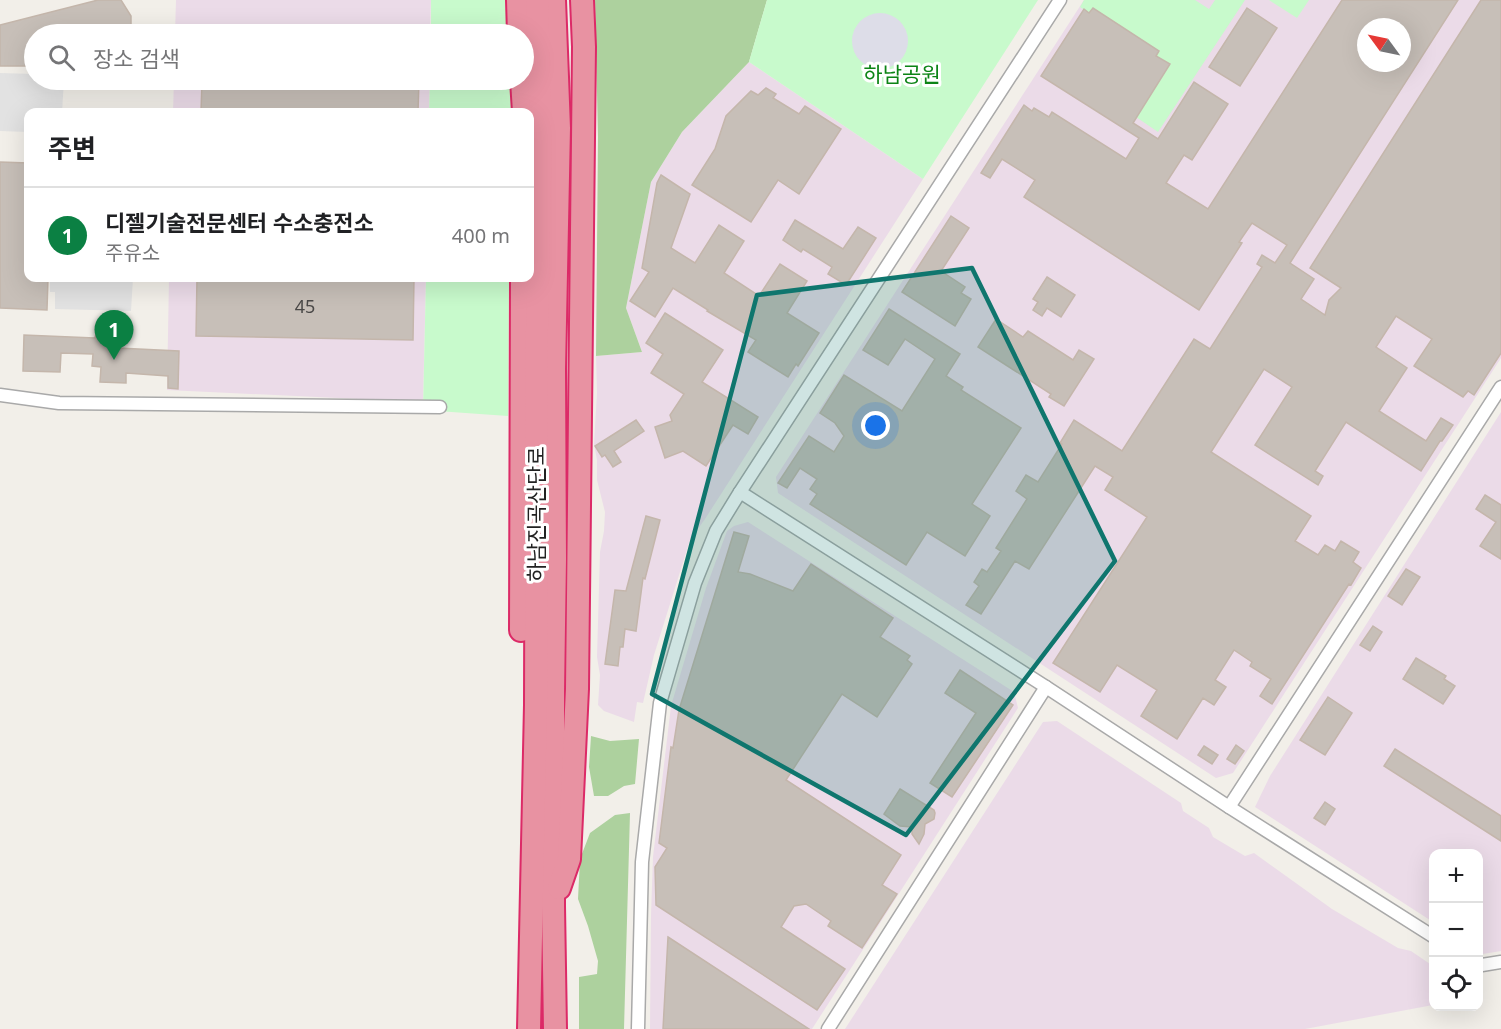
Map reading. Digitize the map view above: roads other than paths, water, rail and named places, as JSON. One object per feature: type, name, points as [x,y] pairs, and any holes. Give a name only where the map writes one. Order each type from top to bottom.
[{"type":"highway","points":[[518,0],[519,24]]},
{"type":"highway","name":"하남진곡산단로","points":[[537,0],[541,132],[537,328],[546,370]]},
{"type":"highway","name":"하남진곡산단로","points":[[554,0],[559,128],[546,370],[555,560],[546,915],[555,1029]]},
{"type":"highway","points":[[522,282],[521,884],[546,915],[569,859],[577,689],[584,47],[582,0]]},
{"type":"highway","points":[[523,90],[524,108]]},
{"type":"highway","name":"하남진곡산단로","points":[[529,1029],[546,915]]},
{"type":"street","points":[[638,1029],[642,862],[660,703],[695,583],[716,531],[1060,0]]},
{"type":"street","points":[[1229,807],[1501,387]]},
{"type":"street","points":[[0,395],[59,403],[440,407]]},
{"type":"street","points":[[740,492],[1429,935]]},
{"type":"street","points":[[828,1029],[1046,687]]},
{"type":"street","points":[[1483,965],[1501,962]]},
{"type":"place","name":"디젤기술전문센터 수소충전소","points":[[114,360]]},
{"type":"park label","name":"하남공원","points":[[902,75]]}]
